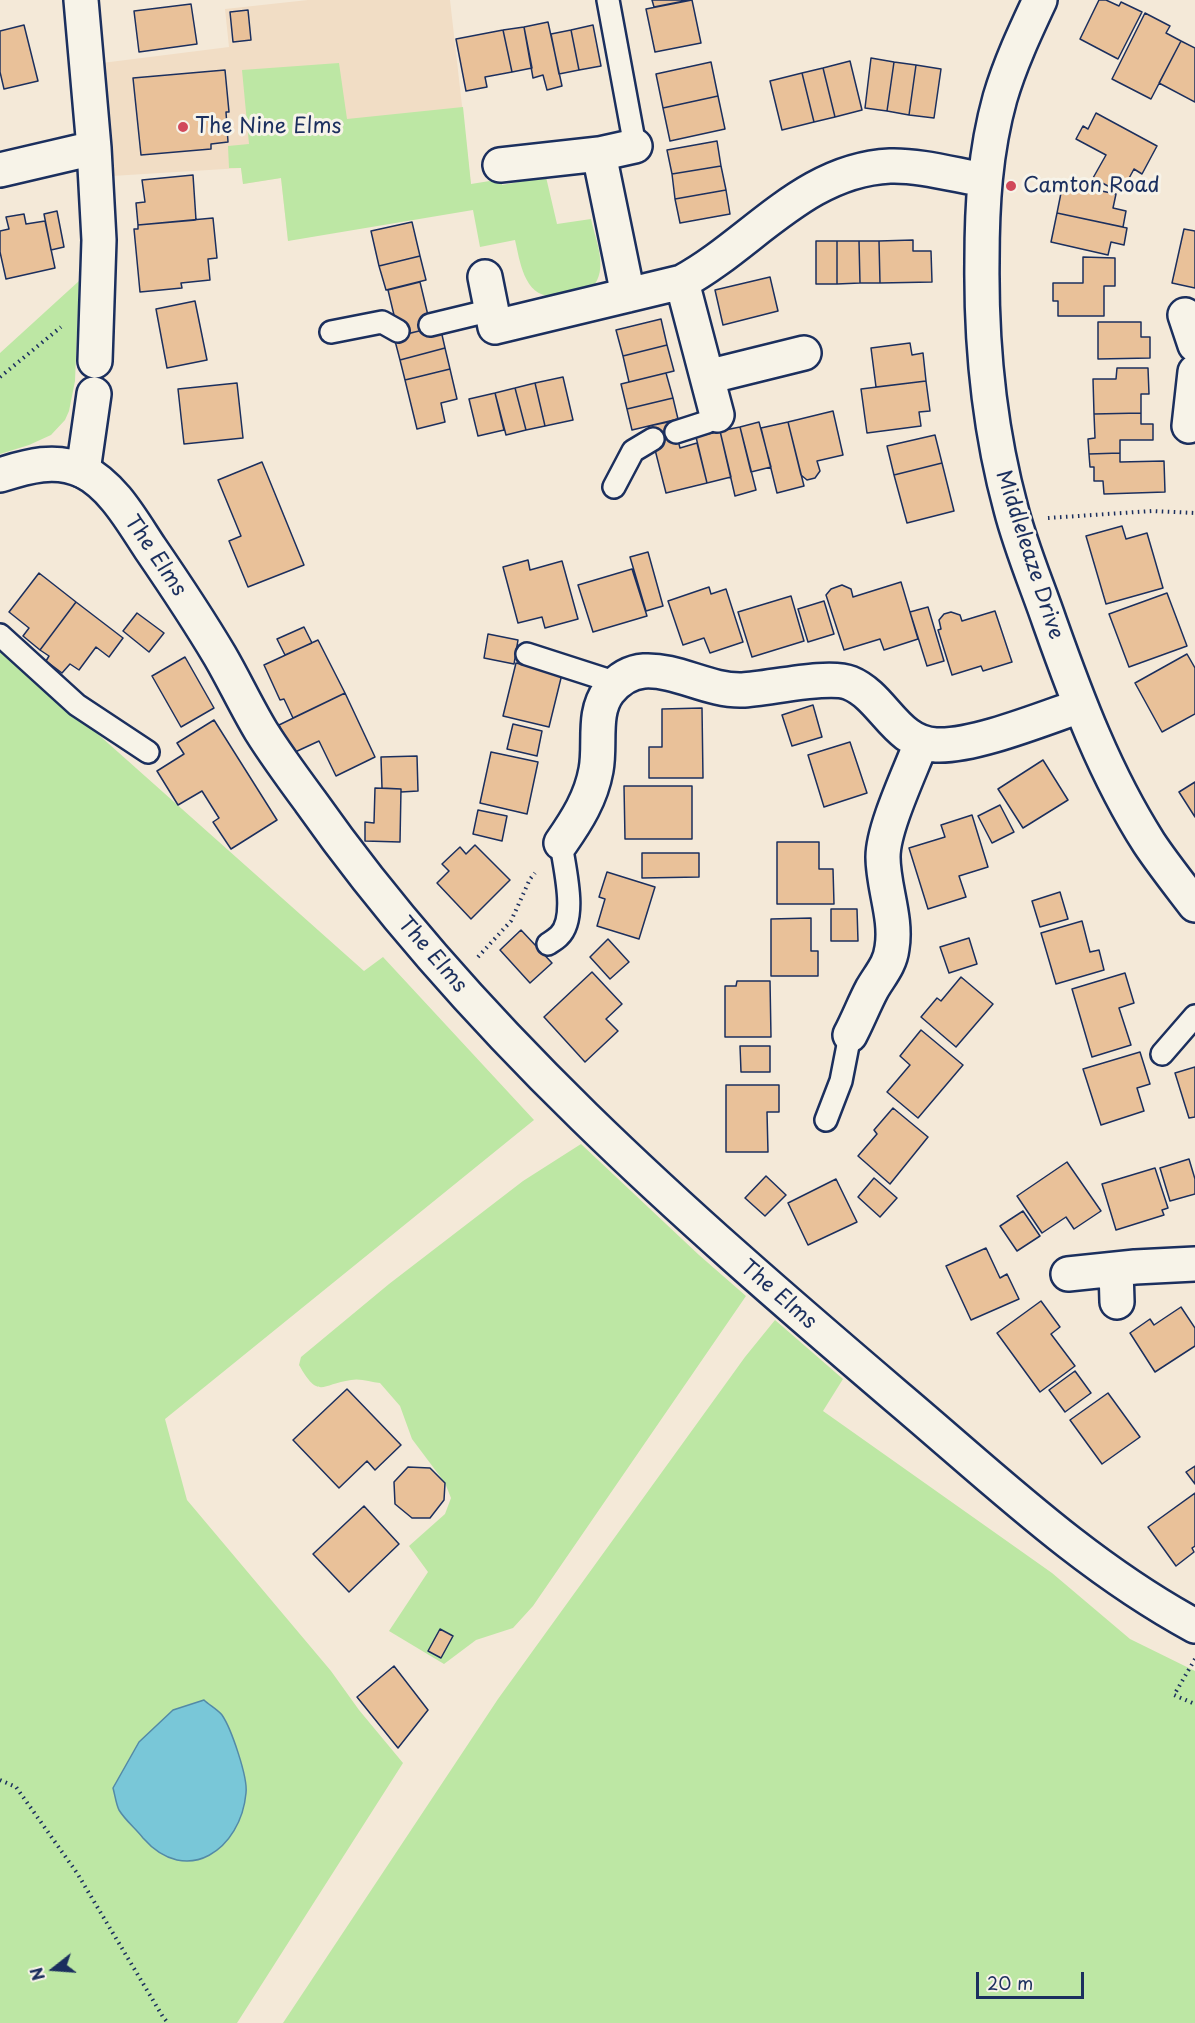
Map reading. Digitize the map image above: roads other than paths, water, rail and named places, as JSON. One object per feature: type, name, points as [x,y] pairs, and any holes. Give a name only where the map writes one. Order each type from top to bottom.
[{"type":"street","points":[[81,0],[94,148],[99,240],[95,361]]},
{"type":"street","name":"Middleleaze Drive","points":[[1041,0],[1010,69],[991,140],[985,180],[982,288],[984,350],[990,409],[999,461],[1014,520],[1080,706],[1134,818],[1195,904]]},
{"type":"street","points":[[500,165],[599,154],[635,146]]},
{"type":"street","points":[[0,170],[94,148]]},
{"type":"street","points":[[599,154],[628,296]]},
{"type":"street","points":[[485,277],[495,327],[682,282],[702,272],[803,195],[841,176],[896,166],[985,180]]},
{"type":"street","points":[[682,282],[717,415]]},
{"type":"street","points":[[707,377],[804,353]]},
{"type":"street","points":[[1189,426],[1195,372]]},
{"type":"street","points":[[0,475],[42,464],[57,464],[83,471],[94,394]]},
{"type":"street","name":"The Elms","points":[[83,471],[104,486],[137,528],[196,616],[261,731],[366,879],[455,981],[545,1078],[669,1198],[773,1291],[1053,1530],[1111,1575],[1195,1626]]},
{"type":"street","points":[[561,843],[585,807],[596,770],[602,703],[610,690],[631,673],[661,672],[731,690],[830,680],[850,683],[869,696],[909,738],[937,746],[985,737],[1080,706]]},
{"type":"street","points":[[850,1035],[872,989],[889,962],[893,947],[883,853],[888,831],[921,743]]},
{"type":"street","points":[[1068,1274],[1195,1264]]},
{"type":"street","points":[[1116,1269],[1117,1302]]},
{"type":"lane","points":[[608,0],[635,146]]},
{"type":"lane","points":[[430,325],[492,310]]},
{"type":"lane","points":[[331,332],[382,322],[398,331]]},
{"type":"lane","points":[[94,394],[95,361]]},
{"type":"lane","points":[[676,432],[707,422],[717,415]]},
{"type":"lane","points":[[614,487],[633,451],[653,439]]},
{"type":"lane","points":[[0,635],[77,705],[148,752]]},
{"type":"lane","points":[[527,654],[617,683]]},
{"type":"lane","points":[[548,944],[560,936],[569,914],[561,843]]},
{"type":"lane","points":[[1162,1054],[1195,1016]]},
{"type":"lane","points":[[826,1120],[841,1081],[850,1035]]},
{"type":"water","points":[[204,1700],[222,1715],[230,1730],[242,1765],[246,1793],[242,1813],[234,1831],[223,1845],[209,1855],[194,1860],[177,1860],[160,1853],[127,1821],[119,1810],[113,1788],[139,1742],[173,1710]]},
{"type":"place","name":"The Nine Elms","points":[[183,127]]},
{"type":"place","name":"Camton Road","points":[[1011,186]]}]
